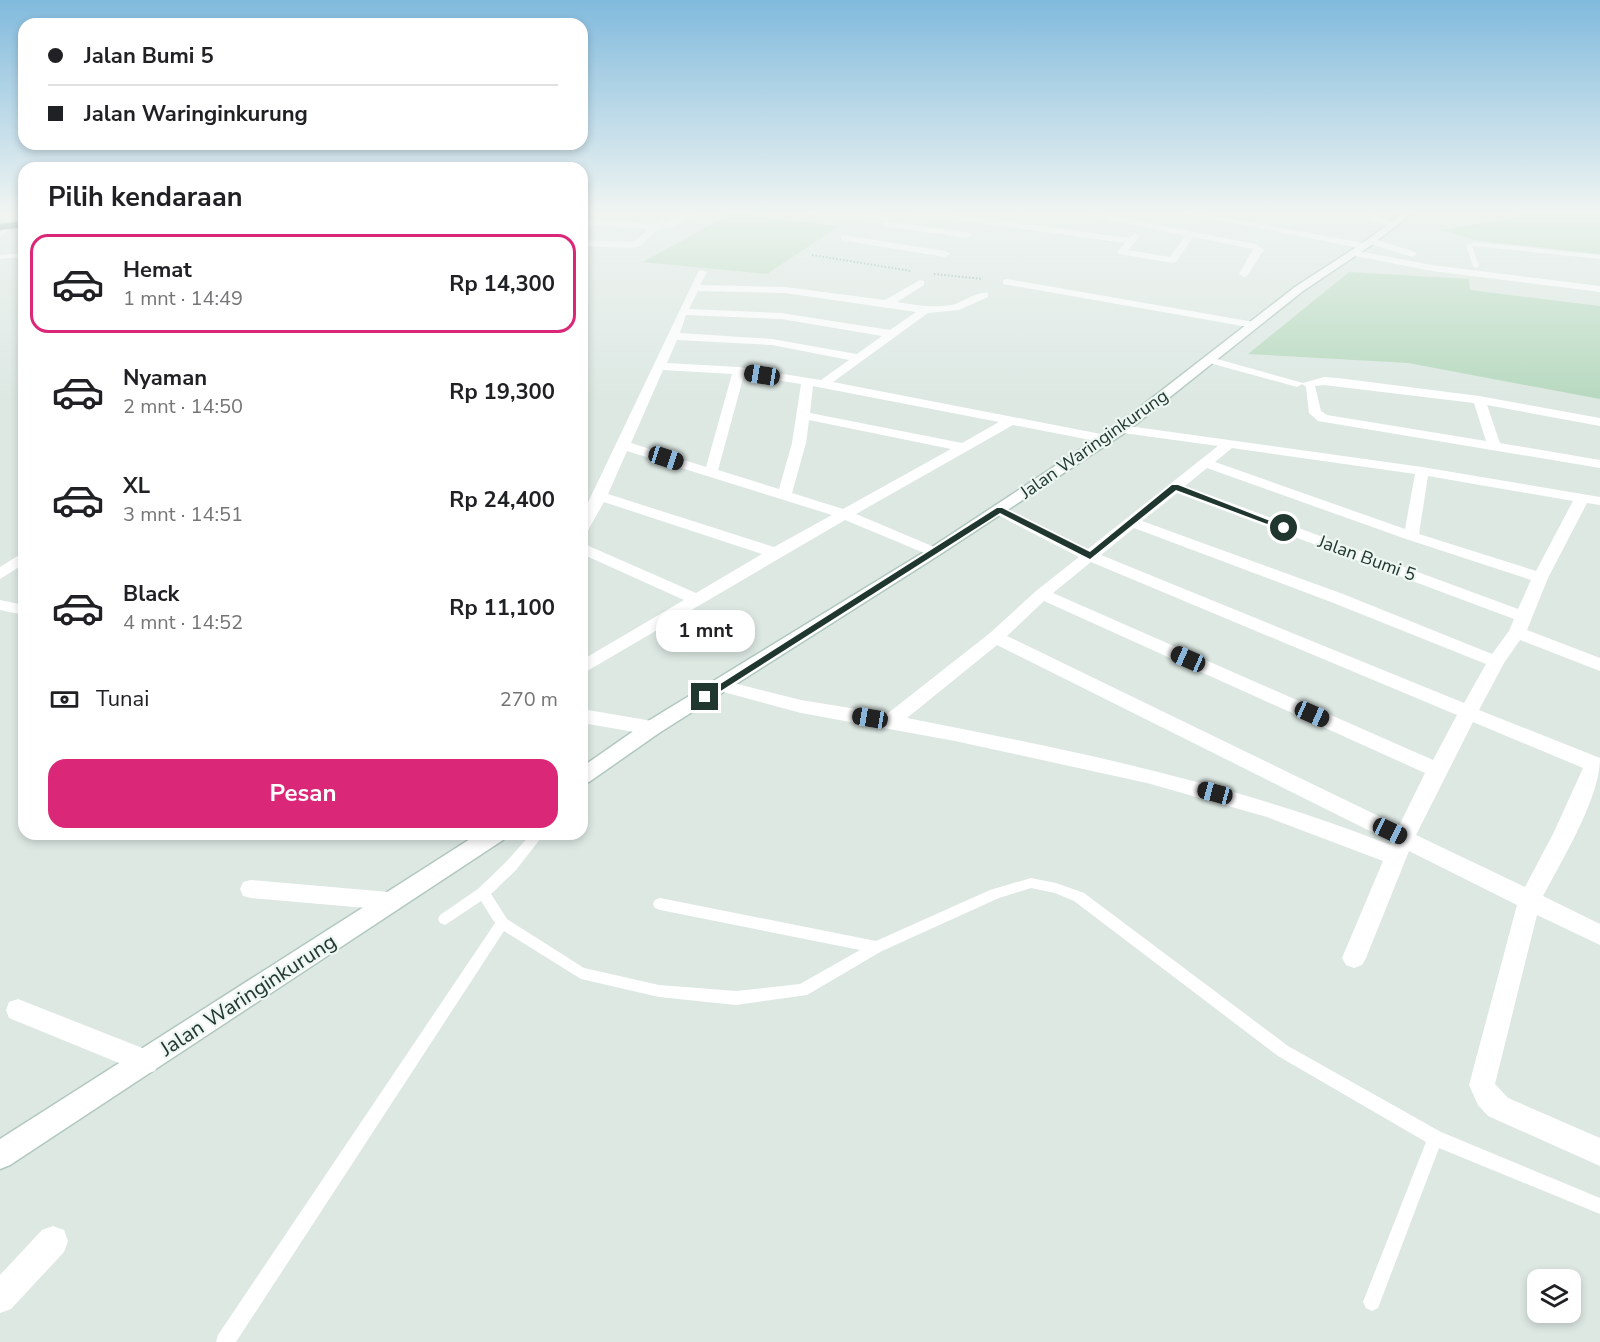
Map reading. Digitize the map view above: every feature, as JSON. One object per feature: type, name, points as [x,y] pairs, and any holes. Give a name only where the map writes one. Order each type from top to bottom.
[{"type":"street","points":[[588,518],[701,274]]},
{"type":"street","name":"Jalan Waringinkurung","points":[[588,773],[652,728],[934,552],[1121,429],[1299,289],[1322,274]]},
{"type":"street","points":[[1476,274],[1600,290]]},
{"type":"street","points":[[1535,274],[1600,282]]},
{"type":"street","points":[[887,303],[920,277]]},
{"type":"street","points":[[1007,282],[1254,325]]},
{"type":"street","points":[[695,288],[785,290],[925,310],[955,308],[984,295]]},
{"type":"street","points":[[823,384],[925,310]]},
{"type":"street","points":[[682,312],[780,316],[892,334]]},
{"type":"street","points":[[673,336],[772,342],[859,358]]},
{"type":"street","points":[[1210,360],[1305,385],[1324,381],[1338,382],[1479,400],[1600,422]]},
{"type":"street","points":[[659,366],[739,371],[808,381],[1106,439]]},
{"type":"street","points":[[711,472],[739,371]]},
{"type":"street","points":[[784,495],[799,443],[808,381]]},
{"type":"street","points":[[1305,385],[1315,413],[1323,418],[1600,464]]},
{"type":"street","points":[[1479,400],[1494,446]]},
{"type":"street","points":[[802,415],[963,447]]},
{"type":"street","points":[[588,664],[775,553],[1012,420]]},
{"type":"street","points":[[1121,429],[1422,471],[1591,500],[1540,578],[1521,625],[1496,662],[1437,770],[1400,847],[1354,958]]},
{"type":"street","points":[[890,721],[996,638],[1042,594],[1229,444]]},
{"type":"street","points":[[622,445],[844,514],[934,552]]},
{"type":"street","points":[[1206,463],[1411,536],[1540,578]]},
{"type":"street","points":[[1411,536],[1422,471]]},
{"type":"street","name":"Jalan Bumi 5","points":[[1175,487],[1521,625],[1600,665]]},
{"type":"street","points":[[600,496],[775,553]]},
{"type":"street","points":[[999,510],[1090,556],[1597,766],[1530,900],[1482,1085],[1487,1096],[1498,1107],[1600,1152]]},
{"type":"street","points":[[1134,522],[1337,598],[1496,662]]},
{"type":"street","points":[[588,551],[696,599]]},
{"type":"street","points":[[0,574],[18,561]]},
{"type":"street","points":[[1042,594],[1437,770]]},
{"type":"street","points":[[0,605],[18,609]]},
{"type":"street","points":[[996,638],[1400,847],[1530,900],[1600,935]]},
{"type":"street","points":[[722,686],[788,704],[890,721],[1065,756],[1238,799],[1400,847]]},
{"type":"street","points":[[588,717],[652,728]]},
{"type":"street","name":"Jalan Waringinkurung","points":[[0,1155],[486,840]]},
{"type":"street","points":[[251,889],[389,901]]},
{"type":"street","points":[[18,1010],[146,1062]]},
{"type":"street","points":[[0,1298],[53,1241]]},
{"type":"lane","points":[[445,919],[483,893],[511,866],[532,840]]},
{"type":"lane","points":[[483,893],[502,923],[581,973],[659,991],[736,998],[802,990],[877,946],[995,894],[1031,883],[1056,888],[1079,897],[1283,1051],[1435,1138],[1600,1206]]},
{"type":"lane","points":[[660,903],[877,946]]},
{"type":"lane","points":[[225,1342],[502,923]]},
{"type":"lane","points":[[1372,1302],[1435,1138]]},
{"type":"path","points":[[903,274],[920,277]]},
{"type":"path","points":[[931,274],[1007,282]]},
{"type":"green space","points":[[1347,274],[1469,279],[1470,290],[1600,306],[1600,399],[1408,363],[1248,354]]},
{"type":"route","points":[[705,697],[999,510],[1090,556],[1175,487],[1284,528]]}]
